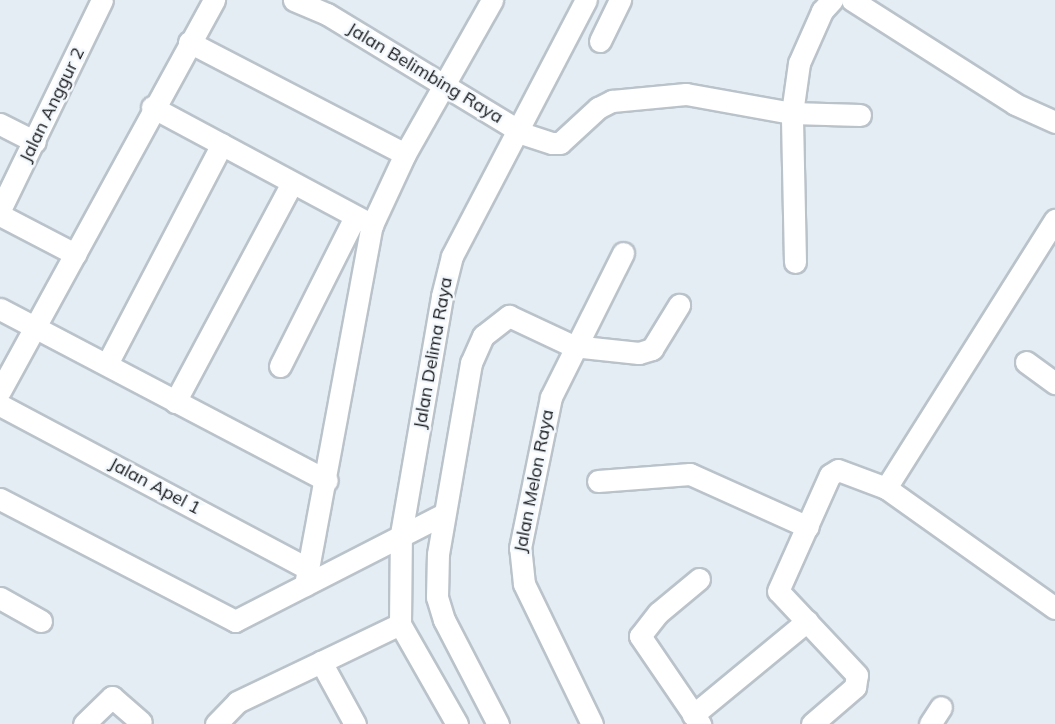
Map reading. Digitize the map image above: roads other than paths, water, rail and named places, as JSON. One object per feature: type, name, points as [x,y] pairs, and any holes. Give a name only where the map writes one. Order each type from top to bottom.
[{"type":"street","name":"Jalan Anggur 2","points":[[0,212],[102,0]]},
{"type":"street","points":[[0,391],[152,107],[214,0]]},
{"type":"street","name":"Jalan Belimbing Raya","points":[[294,0],[331,7],[444,84],[521,132],[552,143],[561,143],[598,108],[612,101],[686,94],[792,113]]},
{"type":"street","name":"Jalan Delima Raya","points":[[400,624],[401,534],[447,273],[586,0]]},
{"type":"street","points":[[600,41],[621,0]]},
{"type":"street","points":[[795,262],[792,113],[799,63],[822,11],[832,0]]},
{"type":"street","points":[[852,0],[1015,104],[1055,122]]},
{"type":"street","points":[[279,366],[405,154],[490,1]]},
{"type":"street","points":[[189,42],[405,154]]},
{"type":"street","points":[[152,107],[363,221]]},
{"type":"street","points":[[792,113],[860,115]]},
{"type":"street","points":[[0,124],[34,142]]},
{"type":"street","points":[[107,364],[222,144]]},
{"type":"street","points":[[175,402],[292,183]]},
{"type":"street","points":[[0,212],[75,254]]},
{"type":"street","points":[[886,488],[1055,220]]},
{"type":"street","points":[[306,577],[327,481],[363,221]]},
{"type":"street","name":"Jalan Melon Raya","points":[[592,724],[519,568],[539,440],[551,397],[573,346],[623,253]]},
{"type":"street","points":[[498,724],[444,620],[437,597],[444,514],[468,376],[483,336],[509,316],[573,346],[639,354],[652,349],[679,305]]},
{"type":"street","points":[[0,309],[327,481]]},
{"type":"street","points":[[1026,362],[1055,383]]},
{"type":"street","name":"Jalan Apel 1","points":[[0,405],[306,577]]},
{"type":"street","points":[[812,724],[855,687],[857,675],[778,591],[830,475],[838,470],[886,488],[1055,608]]},
{"type":"street","points":[[598,481],[690,474],[808,527]]},
{"type":"street","points":[[0,499],[235,621],[306,577],[444,514]]},
{"type":"street","points":[[699,579],[642,627],[640,636],[696,720],[807,621]]},
{"type":"street","points":[[0,598],[41,621]]},
{"type":"street","points":[[216,724],[237,702],[400,624],[457,724]]},
{"type":"street","points":[[321,662],[355,724]]},
{"type":"street","points":[[84,724],[112,697],[141,722]]}]
